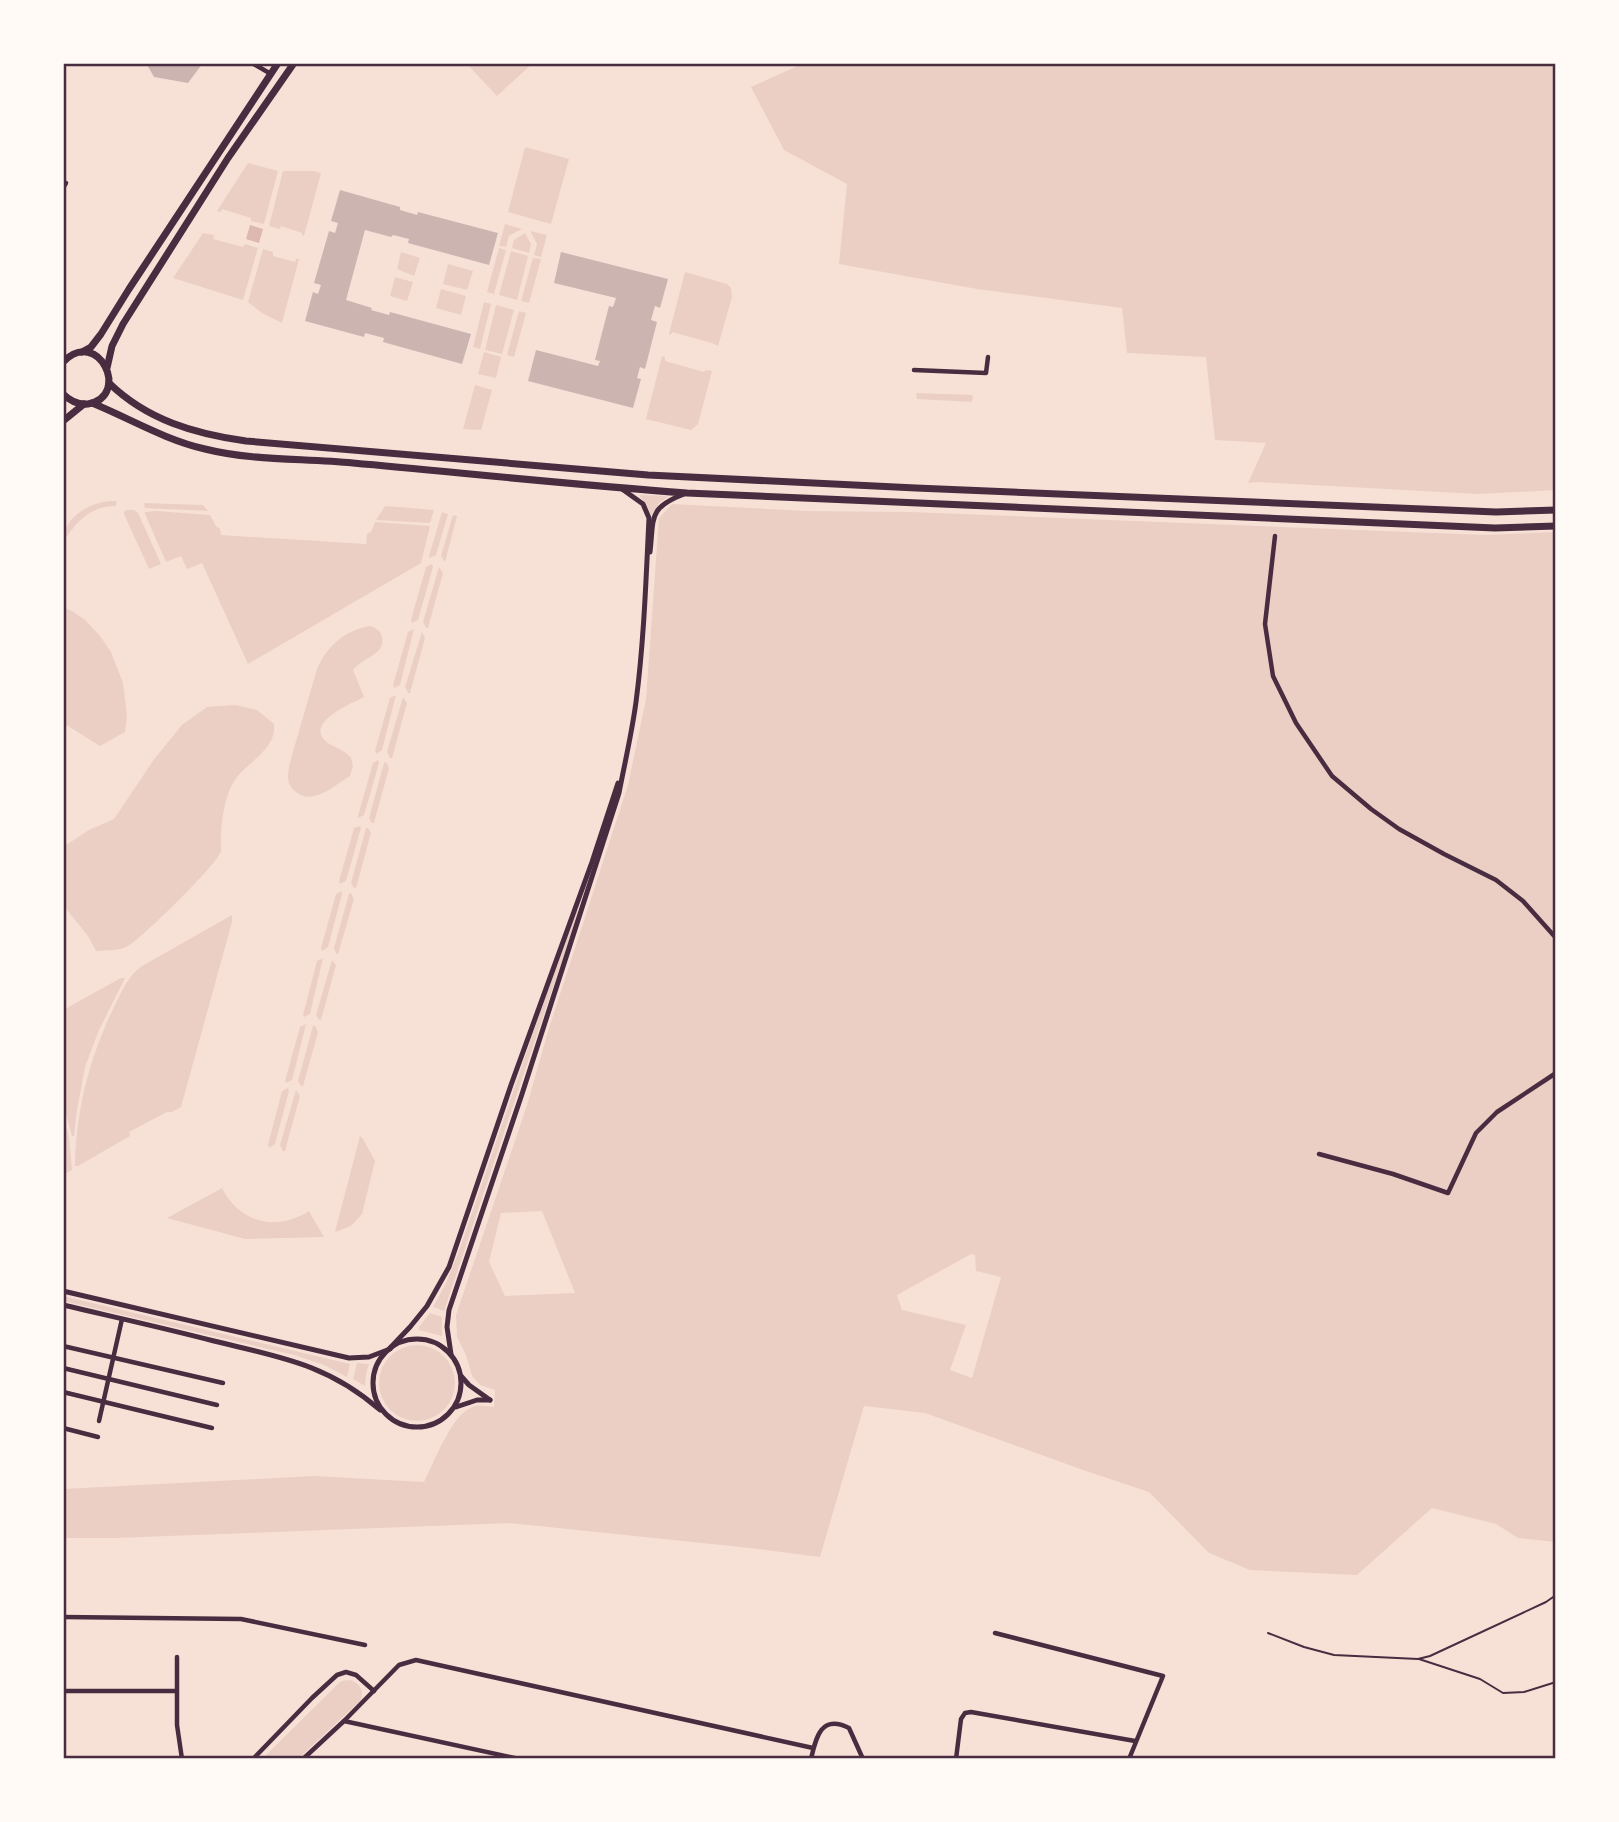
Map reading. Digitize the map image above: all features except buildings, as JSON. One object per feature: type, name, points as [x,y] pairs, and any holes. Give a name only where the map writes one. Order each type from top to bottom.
[{"type":"main road","points":[[65,358],[91,347],[278,63]]},
{"type":"main road","points":[[63,421],[103,396],[109,383],[107,368],[112,345],[123,324],[228,158],[294,63]]},
{"type":"main road","points":[[82,352],[95,355],[107,368]]},
{"type":"main road","points":[[109,383],[120,394],[164,420],[205,434],[246,441],[662,476],[1468,511],[1556,510]]},
{"type":"main road","points":[[63,394],[71,401],[127,417],[168,437],[204,449],[246,456],[687,493],[1495,528],[1556,526]]},
{"type":"street","points":[[252,63],[271,74]]},
{"type":"street","points":[[914,370],[986,373],[988,357]]},
{"type":"street","points":[[621,489],[643,503],[649,518],[645,599]]},
{"type":"street","points":[[451,1354],[447,1327],[449,1310],[619,793],[636,704],[654,517],[661,505],[687,493]]},
{"type":"street","points":[[1275,536],[1265,624],[1273,677],[1296,723],[1332,776],[1399,829],[1496,880],[1523,901],[1556,938]]},
{"type":"street","points":[[380,1410],[374,1397],[373,1375],[379,1360],[427,1306],[449,1267],[625,764]]},
{"type":"street","points":[[1319,1154],[1393,1174],[1448,1194],[1476,1133],[1497,1112],[1556,1073]]},
{"type":"street","points":[[63,1291],[349,1358],[369,1357],[403,1341],[424,1338],[441,1345],[451,1354],[458,1366],[461,1376],[460,1394],[453,1408]]},
{"type":"street","points":[[63,1305],[307,1364],[342,1381],[395,1421],[416,1427],[437,1422],[453,1408],[466,1403],[490,1400],[461,1376]]},
{"type":"street","points":[[99,1421],[122,1319]]},
{"type":"street","points":[[63,1346],[223,1383]]},
{"type":"street","points":[[63,1368],[217,1405]]},
{"type":"street","points":[[63,1392],[212,1428]]},
{"type":"street","points":[[63,1428],[98,1437]]},
{"type":"street","points":[[63,1617],[241,1619],[365,1645]]},
{"type":"street","points":[[995,1633],[1163,1676],[1129,1759]]},
{"type":"street","points":[[177,1657],[177,1725],[181,1759]]},
{"type":"street","points":[[303,1759],[395,1669],[406,1662],[421,1660],[813,1748]]},
{"type":"street","points":[[253,1759],[337,1675],[346,1672],[356,1675],[374,1690]]},
{"type":"street","points":[[63,1691],[176,1690]]},
{"type":"street","points":[[956,1759],[961,1719],[965,1713],[971,1712],[1135,1741]]},
{"type":"street","points":[[344,1721],[518,1759]]},
{"type":"street","points":[[811,1759],[817,1734],[832,1724],[843,1724],[849,1728],[863,1759]]},
{"type":"path","points":[[1418,1659],[1430,1656],[1556,1595]]},
{"type":"path","points":[[1268,1633],[1334,1655],[1418,1659],[1480,1679],[1503,1693],[1524,1692],[1556,1682]]},
{"type":"shaded area","points":[[466,63],[533,63],[497,96]]},
{"type":"shaded area","points":[[804,63],[1556,63],[1556,490],[1478,494],[1248,483],[1266,443],[1215,440],[1206,357],[1127,353],[1122,308],[977,289],[839,264],[847,184],[784,150],[751,87]]},
{"type":"shaded area","points":[[525,147],[569,159],[551,224],[508,212]]},
{"type":"shaded area","points":[[248,163],[278,171],[264,224],[222,209],[221,212],[217,211]]},
{"type":"shaded area","points":[[283,171],[321,173],[304,236],[281,226],[280,229],[269,226]]},
{"type":"shaded area","points":[[505,224],[522,229],[509,236],[506,247],[499,246]]},
{"type":"shaded area","points":[[250,225],[263,229],[259,243],[246,239]]},
{"type":"shaded area","points":[[530,231],[547,235],[541,257],[534,255],[537,244]]},
{"type":"shaded area","points":[[203,233],[214,235],[213,239],[258,248],[243,300],[173,278]]},
{"type":"shaded area","points":[[525,233],[531,244],[529,253],[512,248],[514,240]]},
{"type":"shaded area","points":[[499,248],[506,250],[494,294],[487,292]]},
{"type":"shaded area","points":[[263,249],[273,252],[273,256],[295,262],[299,259],[282,323],[248,302]]},
{"type":"shaded area","points":[[511,251],[528,256],[517,300],[499,295]]},
{"type":"shaded area","points":[[401,252],[420,258],[414,276],[397,269]]},
{"type":"shaded area","points":[[533,258],[541,259],[529,303],[521,301]]},
{"type":"shaded area","points":[[448,264],[473,271],[467,290],[443,284]]},
{"type":"shaded area","points":[[685,272],[727,284],[731,288],[732,297],[718,346],[672,332],[669,334]]},
{"type":"shaded area","points":[[395,277],[413,282],[407,301],[390,296]]},
{"type":"shaded area","points":[[441,289],[466,296],[461,315],[436,308]]},
{"type":"shaded area","points":[[484,302],[491,304],[480,349],[473,347]]},
{"type":"shaded area","points":[[496,305],[514,310],[502,354],[485,350]]},
{"type":"shaded area","points":[[519,311],[526,313],[514,357],[507,355]]},
{"type":"shaded area","points":[[484,352],[501,357],[496,378],[478,374]]},
{"type":"shaded area","points":[[662,356],[665,361],[704,372],[712,371],[698,424],[691,430],[646,419]]},
{"type":"shaded area","points":[[475,385],[492,390],[481,430],[463,429]]},
{"type":"shaded area","points":[[917,393],[972,395],[973,399],[971,402],[917,399]]},
{"type":"shaded area","points":[[639,495],[668,497],[660,502],[651,515]]},
{"type":"shaded area","points":[[117,501],[116,506],[99,509],[85,516],[63,542],[67,526],[78,513],[93,505]]},
{"type":"shaded area","points":[[144,503],[203,505],[208,511],[145,508]]},
{"type":"shaded area","points":[[672,504],[1484,535],[1556,532],[1556,1542],[1518,1538],[1496,1524],[1432,1508],[1357,1575],[1250,1570],[1209,1553],[1149,1492],[925,1413],[864,1406],[820,1557],[510,1523],[63,1538],[63,1489],[315,1476],[424,1482],[457,1419],[475,1406],[494,1407],[495,1390],[480,1385],[472,1376],[457,1337],[456,1315],[527,1105],[549,1028],[628,785],[646,699],[659,518]],"holes":[[[542,1211],[575,1293],[505,1296],[489,1262],[501,1213]],[[971,1254],[975,1255],[976,1271],[1001,1277],[972,1378],[950,1370],[966,1325],[902,1310],[897,1295]]]},
{"type":"shaded area","points":[[385,506],[434,510],[430,523],[376,520]]},
{"type":"shaded area","points":[[127,510],[138,513],[161,564],[149,569],[124,514]]},
{"type":"shaded area","points":[[156,511],[210,515],[221,535],[366,544],[367,534],[371,532],[375,522],[430,526],[421,563],[248,664],[202,563],[187,569],[181,556],[166,562],[145,514]]},
{"type":"shaded area","points":[[442,512],[448,514],[436,555],[430,558],[429,556]]},
{"type":"shaded area","points":[[453,515],[457,516],[445,562],[441,556]]},
{"type":"shaded area","points":[[432,564],[418,620],[412,623],[426,567]]},
{"type":"shaded area","points":[[439,567],[443,573],[426,628],[423,622]]},
{"type":"shaded area","points":[[64,608],[85,620],[100,636],[111,652],[123,683],[127,715],[125,732],[100,746],[63,723]]},
{"type":"shaded area","points":[[370,626],[381,633],[382,643],[377,652],[353,670],[364,697],[331,715],[321,728],[322,736],[328,743],[351,758],[353,766],[350,776],[324,793],[303,796],[290,785],[288,778],[290,762],[317,669],[338,640],[353,631]]},
{"type":"shaded area","points":[[414,629],[400,685],[394,688],[408,632]]},
{"type":"shaded area","points":[[422,632],[425,638],[408,693],[405,687]]},
{"type":"shaded area","points":[[396,695],[382,750],[376,754],[390,698]]},
{"type":"shaded area","points":[[403,697],[407,703],[390,758],[387,752]]},
{"type":"shaded area","points":[[235,705],[257,710],[274,724],[274,733],[266,749],[238,776],[230,789],[222,819],[221,851],[217,859],[194,885],[136,940],[121,949],[96,951],[88,936],[63,905],[63,847],[89,830],[114,819],[155,758],[182,725],[207,707]]},
{"type":"shaded area","points":[[378,760],[364,815],[358,818],[373,763]]},
{"type":"shaded area","points":[[386,762],[389,768],[372,823],[369,818]]},
{"type":"shaded area","points":[[360,826],[346,881],[340,884],[354,828]]},
{"type":"shaded area","points":[[366,828],[371,833],[354,888],[351,883]]},
{"type":"shaded area","points":[[342,891],[328,947],[322,951],[336,894]]},
{"type":"shaded area","points":[[351,893],[354,899],[336,954],[334,948]]},
{"type":"shaded area","points":[[577,910],[444,1311],[433,1307],[459,1251]]},
{"type":"shaded area","points":[[232,915],[181,1107],[129,1132],[130,1136],[75,1166],[78,1124],[86,1083],[106,1024],[126,984],[142,966]]},
{"type":"shaded area","points":[[323,958],[310,1014],[304,1017],[317,961]]},
{"type":"shaded area","points":[[332,960],[336,965],[319,1020],[316,1015]]},
{"type":"shaded area","points":[[125,978],[99,1030],[85,1067],[72,1136],[63,1103],[63,1010]]},
{"type":"shaded area","points":[[306,1024],[292,1080],[286,1083],[300,1027]]},
{"type":"shaded area","points":[[313,1026],[318,1032],[301,1086],[298,1081]]},
{"type":"shaded area","points":[[288,1088],[275,1144],[269,1148],[282,1091]]},
{"type":"shaded area","points":[[296,1090],[300,1096],[283,1151],[280,1145]]},
{"type":"shaded area","points":[[63,1113],[69,1137],[72,1170],[63,1175]]},
{"type":"shaded area","points":[[360,1136],[375,1161],[362,1214],[351,1226],[335,1232]]},
{"type":"shaded area","points":[[222,1188],[239,1209],[260,1220],[284,1221],[309,1211],[324,1237],[245,1239],[167,1218]]},
{"type":"shaded area","points":[[63,1296],[350,1364],[347,1377],[324,1365],[294,1355],[63,1301]]},
{"type":"shaded area","points":[[430,1313],[442,1317],[442,1336],[419,1330]]},
{"type":"shaded area","points":[[410,1345],[424,1345],[438,1351],[449,1362],[455,1383],[452,1398],[444,1410],[424,1421],[410,1421],[396,1415],[385,1404],[379,1390],[379,1376],[385,1362],[396,1351]]},
{"type":"shaded area","points":[[357,1363],[369,1364],[365,1386],[353,1379]]},
{"type":"shaded area","points":[[350,1680],[360,1687],[361,1700],[298,1759],[262,1759],[338,1684]]}]
